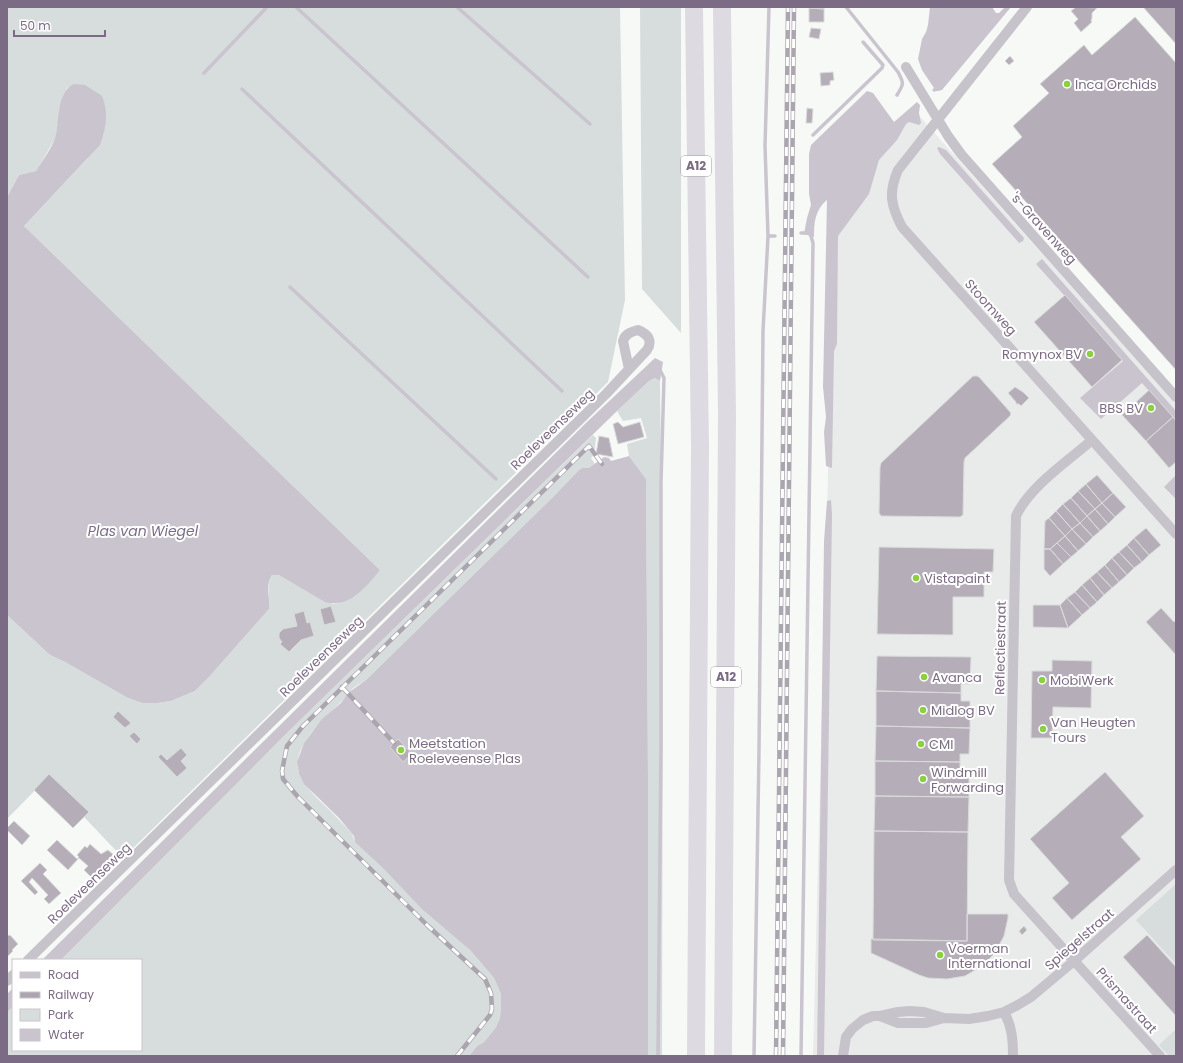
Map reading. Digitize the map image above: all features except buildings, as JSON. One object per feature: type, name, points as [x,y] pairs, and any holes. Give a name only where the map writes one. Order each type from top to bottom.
[{"type":"highway","name":"A12","points":[[694,7],[700,448],[696,1056]]},
{"type":"highway","name":"A12","points":[[722,7],[728,416],[723,1056]]},
{"type":"street","name":"Stoomweg","points":[[1027,7],[898,170],[892,184],[894,212],[902,227],[1176,534]]},
{"type":"street","name":"'s-Gravenweg","points":[[906,67],[961,154],[1176,397]]},
{"type":"street","name":"Roeleveenseweg","points":[[29,959],[606,394],[629,369]]},
{"type":"street","name":"Reflectiestraat","points":[[1074,961],[1014,894],[1009,880],[1016,516],[1021,504],[1031,492],[1092,440]]},
{"type":"street","name":"Spiegelstraat","points":[[843,1056],[846,1037],[852,1029],[863,1020],[873,1016],[880,1016],[898,1023],[926,1023],[944,1018],[969,1019],[1004,1012],[1031,997],[1074,961],[1176,870]]},
{"type":"street","name":"Prismastraat","points":[[1074,961],[1160,1056]]},
{"type":"street","points":[[1004,1012],[1009,1021],[1013,1039],[1013,1056]]},
{"type":"shaded area","points":[[915,111],[1176,404],[1176,1056],[813,1056],[835,200]]},
{"type":"green space","points":[[7,7],[620,7],[625,300],[608,382],[123,858],[47,778],[7,819],[7,615],[50,655],[128,698],[142,703],[157,703],[171,701],[195,691],[209,677],[269,609],[269,584],[272,575],[279,575],[333,604],[339,603],[380,570],[24,226],[88,158],[68,87],[63,96],[55,139],[36,171],[19,175],[7,197]]},
{"type":"green space","points":[[640,7],[681,7],[681,333],[642,289]]},
{"type":"green space","points":[[655,378],[660,381],[663,640],[662,1056],[648,1056],[646,479],[629,456],[627,444],[647,438],[641,418],[623,421],[617,411],[649,381]]},
{"type":"green space","points":[[593,435],[596,438],[594,455],[591,458],[595,464],[589,468],[582,468],[579,470],[366,680],[352,689],[309,736],[299,757],[298,767],[304,783],[348,829],[354,840],[470,950],[494,978],[501,994],[500,1018],[496,1027],[484,1042],[477,1046],[469,1056],[7,1056],[7,1012],[12,1008],[12,1051],[142,1051],[142,959],[62,959],[288,732]]},
{"type":"green space","points":[[1176,884],[1176,964],[1136,920]]},
{"type":"green space","points":[[1176,1029],[1176,1056],[1169,1056],[1159,1045]]},
{"type":"water","points":[[930,7],[992,7],[996,13],[999,13],[1005,7],[1011,7],[942,90],[934,92],[932,90],[934,88],[922,70],[918,59],[922,39],[928,25]]},
{"type":"water","name":"Plas van Wiegel","points":[[74,84],[85,85],[102,96],[106,120],[100,145],[24,226],[380,570],[357,595],[342,602],[334,603],[325,602],[279,575],[272,575],[268,584],[269,609],[195,691],[171,701],[142,703],[128,698],[50,655],[7,615],[7,197],[19,175],[36,171],[54,142],[61,100],[68,88]]},
{"type":"water","points":[[867,91],[873,93],[894,122],[917,102],[920,105],[919,113],[921,123],[919,125],[909,122],[906,124],[897,140],[879,160],[869,194],[838,236],[837,344],[834,351],[832,468],[826,466],[824,432],[826,417],[823,387],[827,200],[820,208],[816,217],[814,237],[804,234],[811,205],[809,194],[809,154],[811,145]]},
{"type":"water","points":[[939,147],[946,150],[1024,238],[1023,241],[1019,243],[940,154],[937,148]]},
{"type":"water","points":[[1042,259],[1176,411],[1176,422],[1142,383],[1101,419],[1080,398],[1123,361],[1036,264]]},
{"type":"water","points":[[655,358],[663,362],[660,381],[655,378],[649,381],[617,411],[288,732],[62,959],[43,959],[588,421]]},
{"type":"water","points":[[629,456],[646,479],[648,1056],[469,1056],[477,1046],[484,1042],[489,1036],[496,1027],[500,1018],[501,994],[494,978],[470,950],[422,909],[384,869],[355,842],[354,836],[339,818],[304,784],[299,774],[297,762],[304,743],[322,719],[341,703],[348,693],[366,680],[579,470],[582,468],[589,468],[604,457],[609,458],[611,461]]},
{"type":"water","points":[[1176,475],[1176,499],[1164,487]]},
{"type":"water","points":[[831,500],[824,1056],[817,1056],[824,541],[827,501]]},
{"type":"water","points":[[12,989],[12,1008],[7,1012],[7,994]]},
{"type":"waterway","points":[[204,73],[267,7]]},
{"type":"waterway","points":[[296,7],[588,277]]},
{"type":"waterway","points":[[457,7],[590,124]]},
{"type":"waterway","points":[[754,1056],[759,751],[763,331],[768,236],[765,146],[769,7]]},
{"type":"waterway","points":[[846,7],[898,72],[902,84],[897,95]]},
{"type":"waterway","points":[[813,135],[882,68],[883,65],[863,42]]},
{"type":"waterway","points":[[242,89],[562,391]]},
{"type":"waterway","points":[[801,233],[810,233],[813,243],[801,1056]]},
{"type":"waterway","points":[[768,236],[775,236]]},
{"type":"waterway","points":[[290,287],[496,479]]},
{"type":"waterway","points":[[658,1056],[661,745],[661,483],[664,378],[660,370]]},
{"type":"railway","points":[[776,1056],[788,7]]},
{"type":"railway","points":[[783,1056],[794,7]]},
{"type":"railway","points":[[457,1056],[490,1015],[492,1009],[491,993],[485,979],[428,926],[298,797],[283,779],[282,771],[287,746],[303,726],[589,446],[602,464]]},
{"type":"railway","points":[[342,687],[394,743]]},
{"type":"place","name":"Inca Orchids","points":[[1067,84]]},
{"type":"place","name":"Romynox BV","points":[[1090,354]]},
{"type":"place","name":"BBS BV","points":[[1151,408]]},
{"type":"place","name":"Vistapaint","points":[[916,578]]},
{"type":"place","name":"Avanca","points":[[924,677]]},
{"type":"place","name":"MobiWerk","points":[[1042,680]]},
{"type":"place","name":"Midlog BV","points":[[923,710]]},
{"type":"place","name":"Van Heugten Tours","points":[[1043,729]]},
{"type":"place","name":"CMI","points":[[921,744]]},
{"type":"place","name":"Meetstation Roeleveense Plas","points":[[401,750]]},
{"type":"place","name":"Windmill Forwarding","points":[[923,779]]},
{"type":"place","name":"Voerman International","points":[[940,955]]}]
